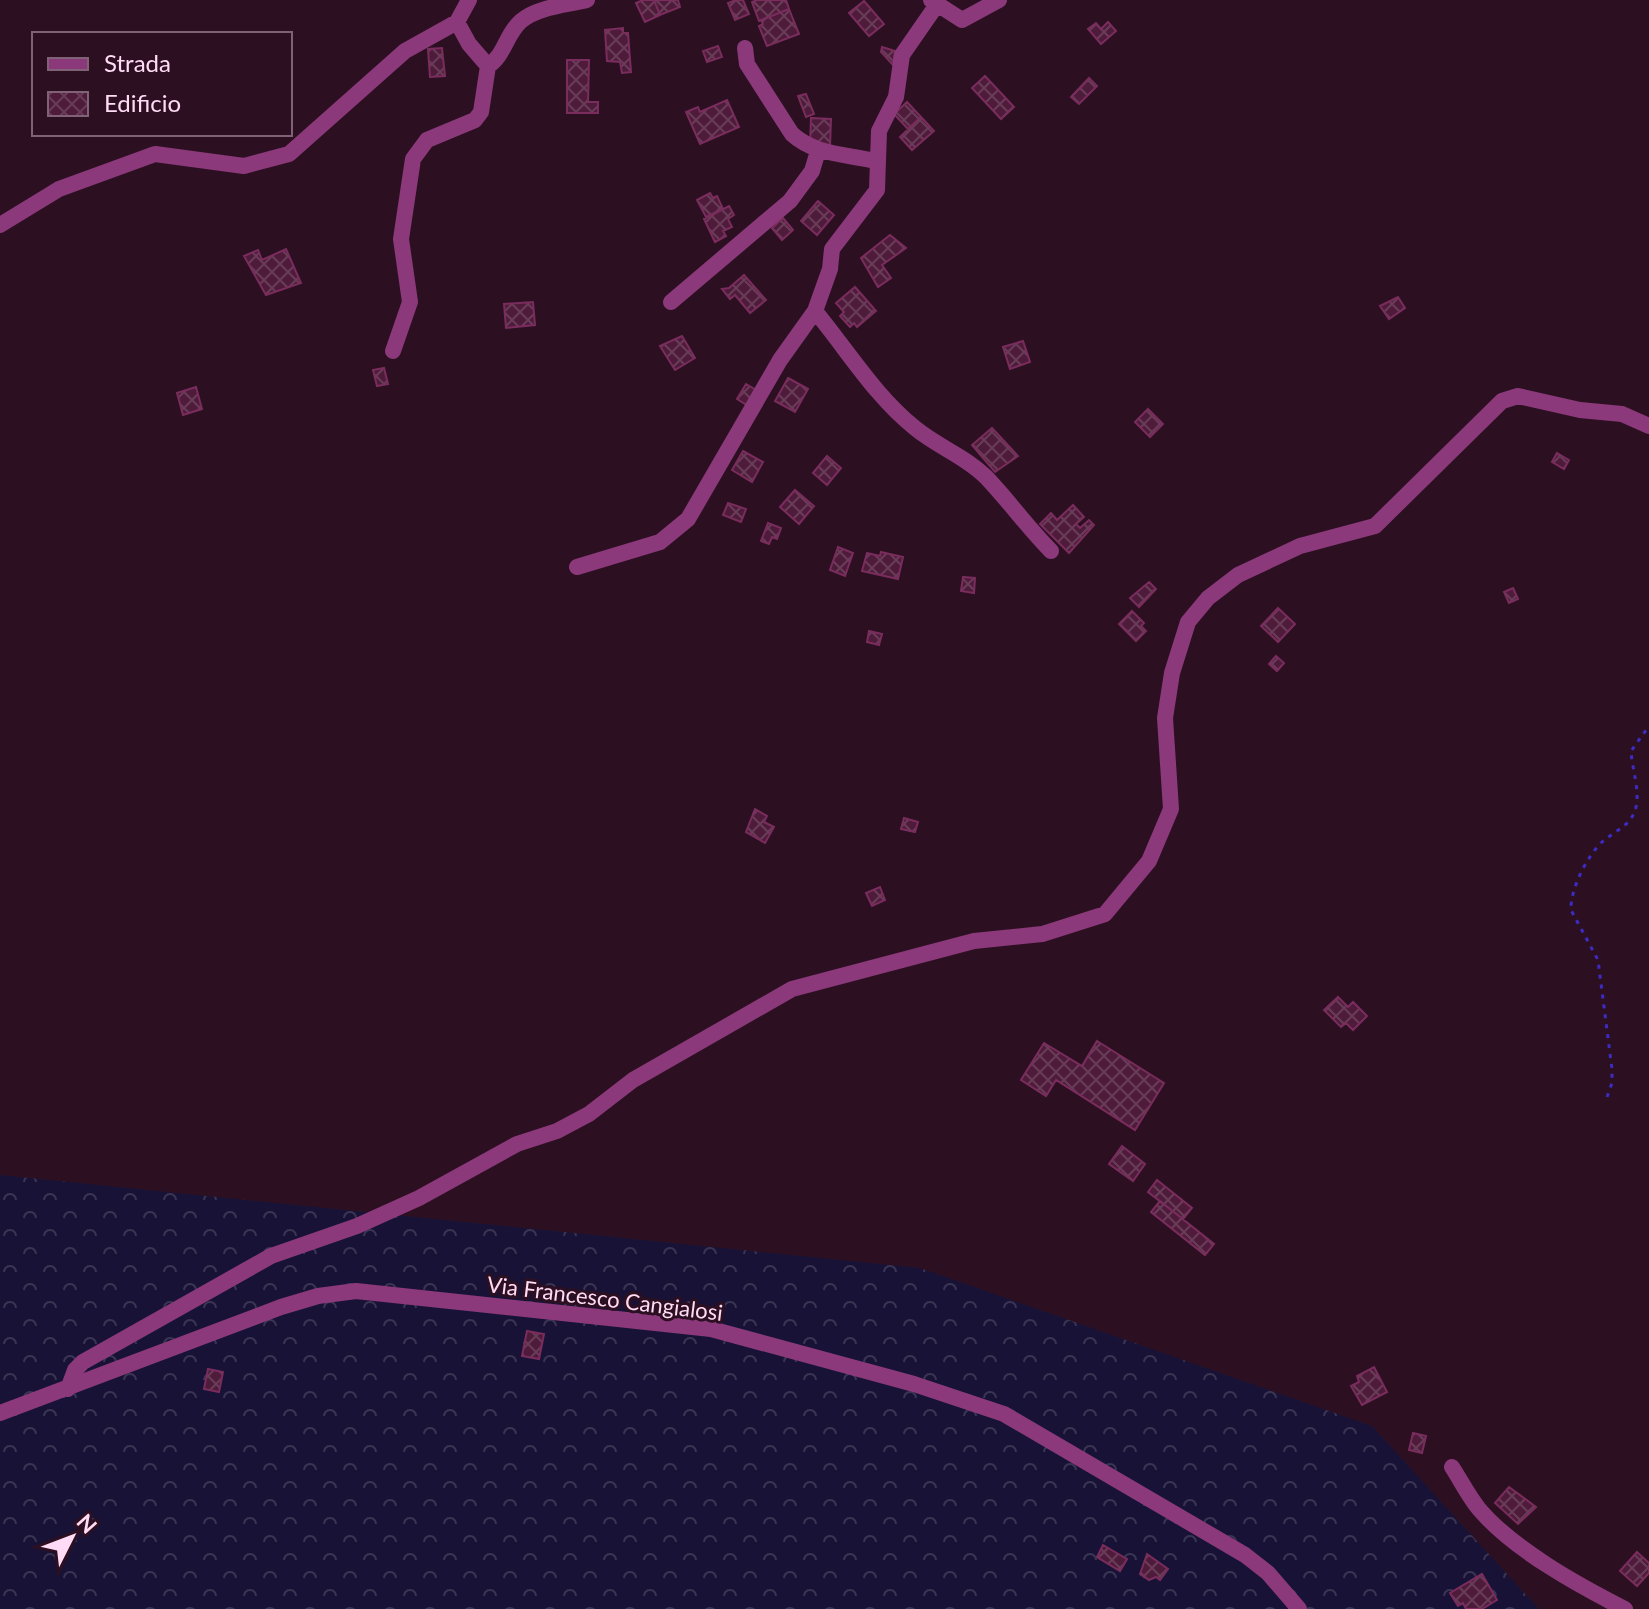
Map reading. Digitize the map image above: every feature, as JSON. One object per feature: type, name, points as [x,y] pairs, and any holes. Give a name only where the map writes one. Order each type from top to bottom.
[{"type":"street","points":[[0,225],[59,189],[155,154],[244,166],[289,154],[405,51],[457,22],[469,0]]},
{"type":"street","points":[[393,351],[410,302],[401,239],[413,159],[427,140],[475,120],[481,112],[488,66],[500,58],[521,21],[551,8],[587,0]]},
{"type":"street","points":[[577,567],[660,542],[688,519],[780,360],[815,311],[830,269],[832,249],[877,190],[875,161],[879,131],[896,97],[902,55],[933,3],[962,20],[999,0]]},
{"type":"street","points":[[457,22],[469,44],[488,66]]},
{"type":"street","points":[[745,48],[747,64],[792,134],[818,151],[875,161]]},
{"type":"street","points":[[671,302],[790,201],[812,171],[818,151]]},
{"type":"street","points":[[815,311],[893,408],[914,428],[965,458],[986,477],[1051,551]]},
{"type":"street","points":[[68,1389],[75,1370],[83,1362],[176,1313],[226,1280],[271,1256],[327,1239],[395,1209],[517,1144],[557,1131],[589,1114],[633,1080],[792,989],[974,941],[1042,934],[1105,914],[1149,861],[1171,809],[1165,718],[1172,673],[1188,622],[1208,598],[1238,575],[1281,554],[1375,526],[1502,401],[1518,396],[1580,410],[1622,414],[1649,426]]},
{"type":"street","name":"Via Francesco Cangialosi","points":[[0,1413],[281,1307],[318,1296],[356,1291],[711,1329],[914,1384],[1004,1414],[1245,1555],[1268,1573],[1299,1609]]},
{"type":"street","points":[[1452,1467],[1479,1509],[1505,1533],[1581,1587],[1625,1609]]},
{"type":"path","points":[[1607,1097],[1612,1069],[1598,960],[1571,910],[1570,901],[1591,854],[1604,840],[1626,826],[1633,815],[1637,806],[1631,751],[1649,726]]},
{"type":"green space","points":[[0,1175],[920,1268],[1372,1426],[1539,1609],[0,1609]]},
{"type":"building","points":[[654,0],[660,15],[645,22],[636,3]]},
{"type":"building","points":[[654,0],[678,0],[680,7],[660,15]]},
{"type":"building","points":[[743,0],[749,14],[735,20],[728,3]]},
{"type":"building","points":[[786,0],[789,9],[759,21],[752,2]]},
{"type":"building","points":[[864,1],[884,24],[869,36],[849,13]]},
{"type":"building","points":[[789,9],[799,34],[767,46],[759,26],[763,24],[761,20]]},
{"type":"building","points":[[1108,22],[1116,31],[1101,44],[1088,29],[1096,23],[1101,29]]},
{"type":"building","points":[[623,28],[623,33],[628,33],[631,72],[622,73],[620,62],[607,61],[605,30]]},
{"type":"building","points":[[718,46],[722,57],[707,62],[703,51]]},
{"type":"building","points":[[882,47],[895,51],[893,65],[881,52]]},
{"type":"building","points":[[442,48],[445,76],[430,77],[428,49]]},
{"type":"building","points":[[567,60],[589,60],[588,102],[598,102],[598,113],[567,113]]},
{"type":"building","points":[[985,76],[1014,107],[1001,119],[972,88]]},
{"type":"building","points":[[1089,78],[1097,86],[1079,104],[1071,97]]},
{"type":"building","points":[[806,94],[814,114],[806,117],[798,96]]},
{"type":"building","points":[[727,100],[739,127],[700,144],[686,112],[698,107],[700,112]]},
{"type":"building","points":[[907,102],[921,117],[908,129],[894,114]]},
{"type":"building","points":[[921,117],[934,131],[912,150],[900,137]]},
{"type":"building","points":[[811,118],[831,119],[830,146],[810,145]]},
{"type":"building","points":[[710,193],[713,198],[717,196],[723,209],[706,217],[697,200]]},
{"type":"building","points":[[818,201],[834,215],[817,235],[801,221]]},
{"type":"building","points":[[729,206],[734,215],[728,219],[732,227],[723,231],[726,236],[715,242],[704,219]]},
{"type":"building","points":[[783,218],[793,230],[782,240],[772,228]]},
{"type":"building","points":[[890,235],[906,248],[882,265],[891,278],[878,287],[861,258]]},
{"type":"building","points":[[286,249],[301,283],[266,295],[244,256],[258,250],[262,260]]},
{"type":"building","points":[[744,275],[766,300],[750,313],[735,295],[730,299],[722,289],[729,288]]},
{"type":"building","points":[[855,287],[876,311],[857,327],[854,323],[850,327],[840,316],[844,312],[836,303]]},
{"type":"building","points":[[1398,297],[1405,308],[1389,319],[1380,306]]},
{"type":"building","points":[[533,302],[535,325],[506,328],[504,304]]},
{"type":"building","points":[[682,336],[695,358],[675,370],[660,346]]},
{"type":"building","points":[[1023,341],[1030,362],[1010,369],[1003,347]]},
{"type":"building","points":[[384,368],[388,384],[377,386],[373,370]]},
{"type":"building","points":[[788,378],[808,389],[795,412],[775,401]]},
{"type":"building","points":[[746,384],[758,391],[748,406],[737,399]]},
{"type":"building","points":[[196,387],[202,409],[183,415],[177,393]]},
{"type":"building","points":[[1148,409],[1163,424],[1150,437],[1135,422]]},
{"type":"building","points":[[992,428],[1018,456],[995,472],[972,445]]},
{"type":"building","points":[[743,451],[763,462],[752,482],[732,470]]},
{"type":"building","points":[[1557,453],[1569,460],[1564,469],[1552,462]]},
{"type":"building","points":[[827,456],[841,468],[827,485],[813,473]]},
{"type":"building","points":[[795,490],[814,506],[799,524],[780,507]]},
{"type":"building","points":[[728,503],[746,509],[741,522],[723,515]]},
{"type":"building","points":[[1073,505],[1084,517],[1076,524],[1080,528],[1089,520],[1094,525],[1069,553],[1040,524],[1051,513],[1057,520]]},
{"type":"building","points":[[768,523],[781,528],[777,539],[772,537],[769,544],[761,541]]},
{"type":"building","points":[[838,547],[853,553],[845,576],[830,570]]},
{"type":"building","points":[[881,552],[903,557],[898,579],[862,571],[867,553],[880,556]]},
{"type":"building","points":[[963,577],[975,578],[974,593],[961,591]]},
{"type":"building","points":[[1149,582],[1156,589],[1139,607],[1130,598]]},
{"type":"building","points":[[1513,588],[1518,599],[1509,603],[1504,592]]},
{"type":"building","points":[[1278,608],[1295,624],[1278,642],[1261,626]]},
{"type":"building","points":[[1132,611],[1144,623],[1141,626],[1146,631],[1136,641],[1119,624]]},
{"type":"building","points":[[869,631],[882,634],[879,645],[867,642]]},
{"type":"building","points":[[1276,656],[1284,663],[1277,671],[1269,664]]},
{"type":"building","points":[[755,809],[767,816],[764,822],[774,827],[765,843],[746,832]]},
{"type":"building","points":[[904,818],[918,822],[915,832],[901,829]]},
{"type":"building","points":[[880,887],[885,900],[872,906],[866,893]]},
{"type":"building","points":[[1338,997],[1348,1007],[1353,1002],[1367,1016],[1353,1030],[1346,1023],[1341,1027],[1324,1010]]},
{"type":"building","points":[[1097,1041],[1164,1083],[1135,1130],[1056,1080],[1046,1096],[1021,1080],[1044,1043],[1082,1066]]},
{"type":"building","points":[[1122,1146],[1145,1164],[1133,1181],[1109,1164]]},
{"type":"building","points":[[1157,1180],[1192,1208],[1183,1219],[1148,1192]]},
{"type":"building","points":[[1160,1201],[1214,1244],[1205,1255],[1151,1212]]},
{"type":"building","points":[[527,1331],[544,1334],[539,1359],[522,1356]]},
{"type":"building","points":[[1374,1367],[1387,1392],[1362,1405],[1351,1386],[1359,1382],[1357,1376]]},
{"type":"building","points":[[208,1369],[223,1372],[219,1392],[204,1389]]},
{"type":"building","points":[[1413,1433],[1426,1436],[1422,1453],[1409,1450]]},
{"type":"building","points":[[1509,1487],[1536,1507],[1518,1524],[1495,1503]]},
{"type":"building","points":[[1103,1545],[1127,1559],[1120,1571],[1097,1557]]},
{"type":"building","points":[[1637,1552],[1649,1563],[1649,1573],[1637,1586],[1620,1571]]},
{"type":"building","points":[[1147,1554],[1168,1569],[1160,1580],[1156,1577],[1149,1580],[1140,1574]]},
{"type":"building","points":[[1482,1574],[1497,1600],[1482,1609],[1466,1609],[1463,1603],[1458,1606],[1450,1593]]}]
